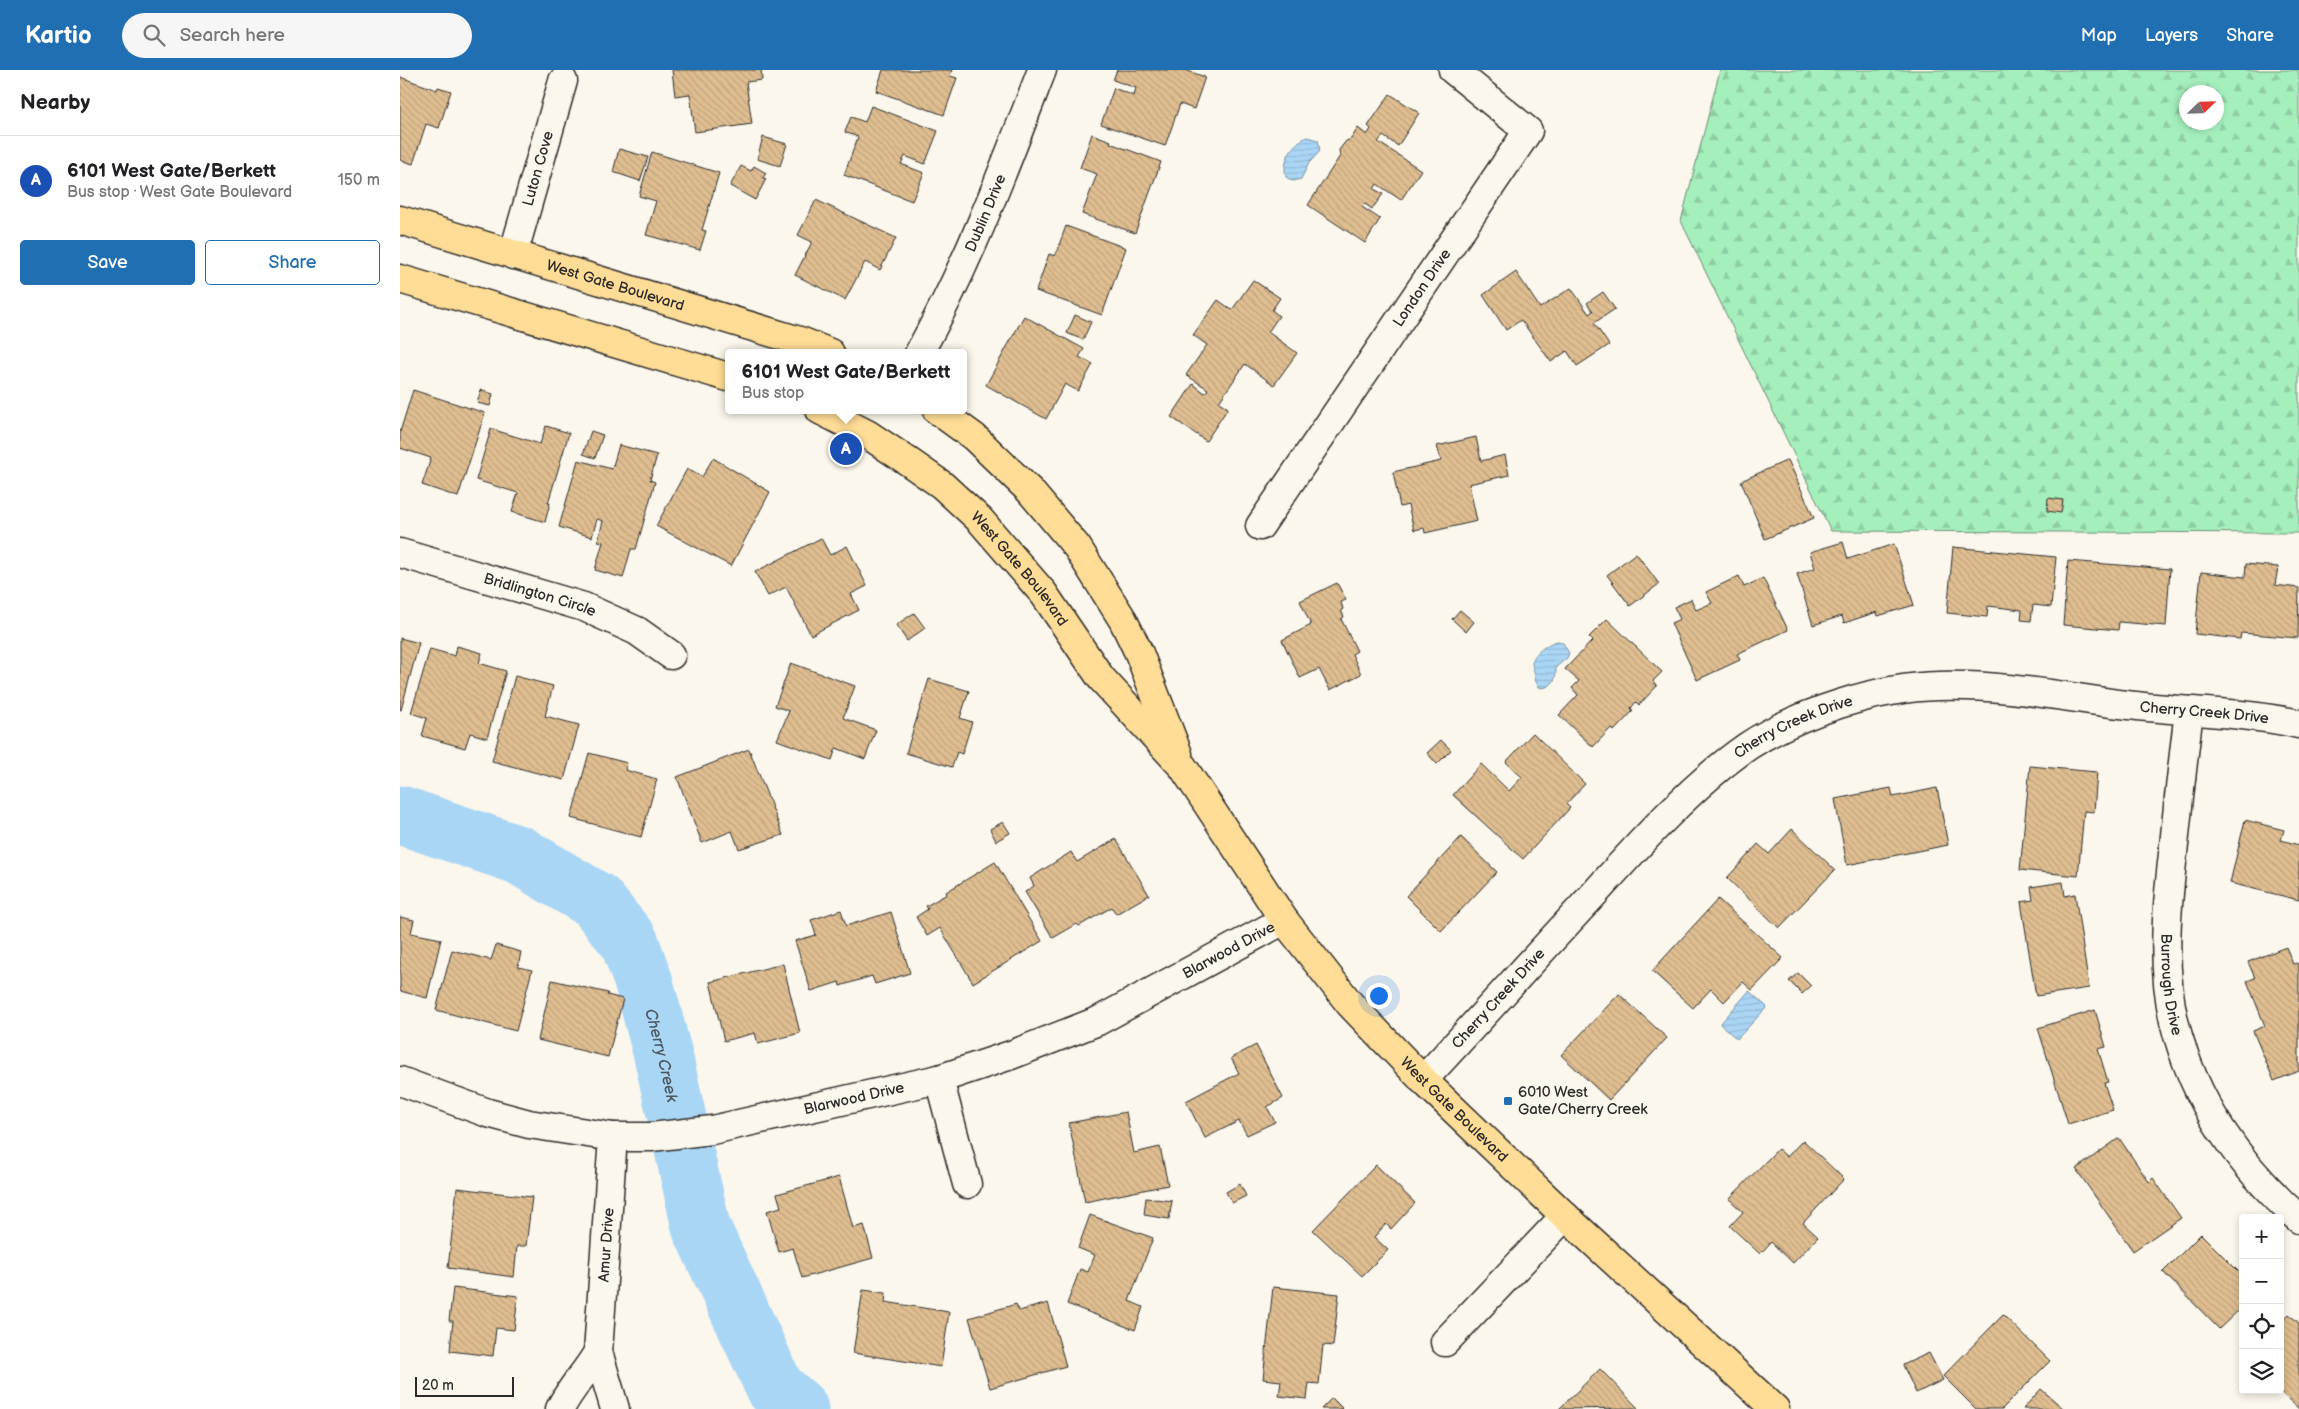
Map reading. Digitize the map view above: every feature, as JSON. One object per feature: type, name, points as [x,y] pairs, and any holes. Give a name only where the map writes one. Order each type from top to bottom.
[{"type":"main road","name":"West Gate Boulevard","points":[[400,220],[784,336],[819,349]]},
{"type":"main road","points":[[400,279],[725,376]]},
{"type":"main road","name":"West Gate Boulevard","points":[[828,414],[867,434],[909,462],[942,485],[980,520],[1044,594],[1101,678],[1183,767],[1284,920],[1350,1004],[1423,1080],[1565,1216],[1775,1409]]},
{"type":"main road","name":"West Gate Boulevard","points":[[943,414],[974,436],[1030,491],[1077,547],[1123,620],[1139,653],[1183,767]]},
{"type":"street","name":"Dublin Drive","points":[[921,349],[947,302],[1000,177],[1042,70]]},
{"type":"street","name":"London Drive","points":[[1260,526],[1528,131],[1453,70]]},
{"type":"street","name":"Luton Cove","points":[[512,255],[563,81]]},
{"type":"street","name":"Bridlington Circle","points":[[400,553],[584,607],[637,631],[671,656]]},
{"type":"street","name":"Cherry Creek Drive","points":[[1423,1080],[1627,857],[1706,779],[1749,746],[1798,720],[1843,702],[1937,686],[1985,687],[2190,712],[2274,718],[2299,724]]},
{"type":"street","name":"Burrough Drive","points":[[2190,712],[2172,863],[2167,923],[2167,973],[2174,1020],[2188,1064],[2210,1113],[2236,1154],[2299,1220]]},
{"type":"street","name":"Blarwood Drive","points":[[400,1081],[488,1113],[529,1124],[613,1137],[651,1137],[712,1130],[939,1079],[1011,1055],[1098,1021],[1284,920]]},
{"type":"street","points":[[939,1079],[967,1184]]},
{"type":"street","name":"Amur Drive","points":[[613,1137],[598,1352],[615,1409]]},
{"type":"street","points":[[1445,1342],[1565,1216]]},
{"type":"street","name":"Amur Drive","points":[[560,1409],[570,1390],[588,1371],[598,1352]]},
{"type":"green space","points":[[1720,70],[2299,70],[2299,533],[1831,531],[1681,221]]},
{"type":"water","points":[[1307,137],[1318,140],[1320,151],[1309,163],[1301,179],[1293,181],[1286,177],[1285,165],[1292,149]]},
{"type":"water","points":[[1558,641],[1563,643],[1569,653],[1567,658],[1556,667],[1555,678],[1552,683],[1547,687],[1539,687],[1535,680],[1533,660],[1542,649]]},
{"type":"water","points":[[1749,991],[1767,1007],[1737,1039],[1720,1024]]},
{"type":"building","points":[[672,70],[761,70],[762,80],[746,82],[752,124],[695,132],[690,94],[675,96]]},
{"type":"building","points":[[883,70],[952,70],[950,76],[957,78],[944,115],[876,91]]},
{"type":"building","points":[[1117,70],[1185,70],[1205,77],[1194,109],[1180,104],[1165,146],[1101,124],[1114,88],[1134,96],[1136,88],[1113,80]]},
{"type":"building","points":[[400,77],[437,90],[438,87],[451,91],[439,128],[426,124],[413,164],[400,160]]},
{"type":"building","points":[[1390,94],[1419,113],[1398,146],[1383,136],[1378,142],[1421,170],[1401,200],[1377,184],[1374,189],[1383,194],[1372,209],[1365,204],[1362,207],[1380,219],[1365,243],[1308,205],[1340,156],[1339,150],[1346,141],[1351,139],[1358,128],[1367,135],[1371,129],[1368,126]]},
{"type":"building","points":[[871,106],[938,131],[925,164],[905,156],[901,164],[924,173],[912,201],[844,175],[858,137],[845,132],[851,117],[865,122]]},
{"type":"building","points":[[1092,134],[1111,141],[1110,143],[1161,162],[1135,233],[1082,214],[1097,174],[1080,168]]},
{"type":"building","points":[[763,137],[787,144],[780,166],[757,159]]},
{"type":"building","points":[[619,149],[648,157],[640,181],[613,172]]},
{"type":"building","points":[[652,152],[719,173],[702,230],[706,231],[700,250],[646,235],[656,201],[639,196]]},
{"type":"building","points":[[741,166],[751,171],[754,166],[766,173],[763,178],[766,179],[755,200],[730,186]]},
{"type":"building","points":[[816,200],[896,238],[880,270],[865,262],[845,300],[795,275],[812,242],[798,235]]},
{"type":"building","points":[[1066,226],[1126,248],[1102,315],[1036,291],[1049,254],[1055,256]]},
{"type":"building","points":[[1516,272],[1540,308],[1571,288],[1589,314],[1593,311],[1587,303],[1603,292],[1615,309],[1594,323],[1609,345],[1577,366],[1567,351],[1551,362],[1521,320],[1506,330],[1483,295]]},
{"type":"building","points":[[1253,280],[1280,298],[1272,310],[1279,316],[1268,332],[1297,353],[1274,385],[1245,364],[1219,402],[1228,408],[1206,441],[1171,417],[1193,384],[1205,393],[1208,389],[1186,375],[1207,345],[1193,335],[1218,300],[1232,310]]},
{"type":"building","points":[[1075,315],[1091,322],[1083,340],[1067,333]]},
{"type":"building","points":[[1024,316],[1084,349],[1079,357],[1093,364],[1078,391],[1065,384],[1046,419],[986,385]]},
{"type":"building","points":[[413,390],[485,413],[458,497],[422,485],[431,458],[400,448],[400,432]]},
{"type":"building","points":[[481,390],[493,394],[490,406],[477,403]]},
{"type":"building","points":[[546,426],[569,433],[548,503],[550,503],[545,522],[512,512],[518,493],[476,480],[491,429],[540,444]]},
{"type":"building","points":[[591,431],[603,435],[595,458],[583,454]]},
{"type":"building","points":[[1476,437],[1481,461],[1505,455],[1509,475],[1469,484],[1477,521],[1425,533],[1424,528],[1414,530],[1408,505],[1400,507],[1393,472],[1441,461],[1437,446]]},
{"type":"building","points":[[619,445],[657,455],[650,480],[655,482],[636,549],[631,549],[623,578],[595,570],[603,542],[598,541],[603,521],[597,519],[592,537],[559,527],[578,460],[612,469]]},
{"type":"building","points":[[713,458],[770,492],[731,566],[656,526],[687,469],[702,477]]},
{"type":"building","points":[[1788,460],[1814,518],[1765,539],[1741,481]]},
{"type":"building","points":[[2048,498],[2063,500],[2061,513],[2047,511]]},
{"type":"building","points":[[821,538],[830,555],[847,546],[867,586],[851,594],[859,610],[811,635],[786,587],[768,596],[755,572]]},
{"type":"building","points":[[1843,542],[1848,559],[1894,544],[1914,605],[1878,616],[1877,612],[1844,623],[1842,616],[1813,625],[1797,574],[1815,568],[1810,552]]},
{"type":"building","points":[[1953,547],[2056,557],[2051,607],[2033,605],[2031,621],[2021,620],[2022,610],[1988,606],[1987,617],[1947,613]]},
{"type":"building","points":[[1636,553],[1659,584],[1630,606],[1607,575]]},
{"type":"building","points":[[2068,561],[2170,569],[2166,626],[2119,622],[2118,630],[2063,625]]},
{"type":"building","points":[[2246,564],[2278,567],[2275,585],[2299,588],[2298,638],[2241,633],[2240,639],[2195,634],[2201,572],[2245,577]]},
{"type":"building","points":[[1739,576],[1744,587],[1763,578],[1788,630],[1737,654],[1740,660],[1697,680],[1671,623],[1680,619],[1674,607],[1691,599],[1696,610],[1712,603],[1706,592]]},
{"type":"building","points":[[1337,583],[1346,600],[1341,602],[1343,609],[1341,610],[1344,617],[1341,619],[1357,651],[1352,654],[1361,674],[1330,690],[1319,669],[1300,678],[1282,640],[1311,625],[1300,601]]},
{"type":"building","points":[[1460,610],[1474,622],[1466,632],[1452,619]]},
{"type":"building","points":[[914,613],[925,628],[907,641],[896,625]]},
{"type":"building","points":[[1607,619],[1662,672],[1653,681],[1657,686],[1639,705],[1636,702],[1631,708],[1633,711],[1614,731],[1611,728],[1593,747],[1559,715],[1578,695],[1572,688],[1579,681],[1565,669],[1593,640],[1589,637]]},
{"type":"building","points":[[400,638],[419,643],[401,710],[400,710]]},
{"type":"building","points":[[457,646],[482,653],[479,663],[506,671],[487,738],[470,733],[465,748],[422,736],[427,718],[411,713],[430,649],[455,656]]},
{"type":"building","points":[[791,663],[855,686],[843,718],[876,730],[865,759],[836,748],[832,760],[777,740],[789,711],[775,706]]},
{"type":"building","points":[[515,676],[553,686],[545,716],[579,725],[564,780],[492,761]]},
{"type":"building","points":[[929,679],[969,691],[960,718],[972,722],[962,754],[957,752],[952,767],[906,753]]},
{"type":"building","points":[[1533,733],[1585,784],[1566,804],[1570,808],[1523,859],[1453,795],[1481,764],[1509,791],[1522,777],[1506,762]]},
{"type":"building","points":[[1441,740],[1451,750],[1437,764],[1427,753]]},
{"type":"building","points":[[749,749],[783,835],[739,849],[732,831],[702,843],[677,777]]},
{"type":"building","points":[[589,753],[627,763],[625,770],[657,779],[641,837],[571,818]]},
{"type":"building","points":[[2030,766],[2097,772],[2094,812],[2084,811],[2078,876],[2020,870]]},
{"type":"building","points":[[1891,788],[1893,797],[1937,788],[1948,845],[1847,865],[1835,799]]},
{"type":"building","points":[[2245,820],[2284,830],[2281,840],[2299,845],[2299,900],[2230,883]]},
{"type":"building","points":[[1003,822],[1010,833],[996,841],[990,829]]},
{"type":"building","points":[[1792,829],[1835,870],[1779,928],[1727,878],[1758,844],[1769,854]]},
{"type":"building","points":[[1461,837],[1497,872],[1441,931],[1406,896]]},
{"type":"building","points":[[1116,839],[1149,895],[1116,914],[1112,907],[1053,938],[1025,892],[1034,886],[1030,878],[1071,852],[1077,862]]},
{"type":"building","points":[[995,862],[1042,941],[973,983],[940,928],[927,936],[916,917],[928,909],[926,906],[947,894],[946,892]]},
{"type":"building","points":[[2063,882],[2065,896],[2075,894],[2089,988],[2036,996],[2021,902],[2033,900],[2031,887]]},
{"type":"building","points":[[1718,899],[1783,958],[1752,990],[1743,982],[1724,1002],[1711,989],[1693,1008],[1652,971]]},
{"type":"building","points":[[841,910],[846,926],[891,912],[910,973],[875,984],[872,976],[840,986],[839,982],[811,991],[795,941],[816,935],[811,920]]},
{"type":"building","points":[[400,917],[414,920],[411,933],[441,939],[427,998],[400,991]]},
{"type":"building","points":[[496,945],[521,952],[518,967],[532,970],[516,1031],[436,1010],[452,950],[491,960]]},
{"type":"building","points":[[2286,947],[2293,964],[2297,963],[2299,968],[2299,1071],[2274,1081],[2253,1031],[2265,1026],[2247,981],[2255,978],[2248,962]]},
{"type":"building","points":[[783,964],[800,1033],[758,1044],[755,1033],[724,1041],[710,982]]},
{"type":"building","points":[[1798,973],[1811,986],[1802,994],[1789,981]]},
{"type":"building","points":[[552,980],[608,993],[607,995],[623,999],[608,1057],[538,1040]]},
{"type":"building","points":[[1619,994],[1667,1038],[1609,1100],[1561,1055]]},
{"type":"building","points":[[2095,1010],[2106,1047],[2098,1049],[2108,1082],[2104,1083],[2113,1110],[2068,1124],[2038,1028]]},
{"type":"building","points":[[1256,1045],[1283,1098],[1267,1107],[1275,1122],[1247,1135],[1239,1121],[1205,1138],[1186,1101],[1239,1073],[1231,1058]]},
{"type":"building","points":[[1126,1112],[1134,1153],[1160,1147],[1168,1185],[1085,1202],[1069,1123]]},
{"type":"building","points":[[2119,1138],[2149,1182],[2153,1178],[2181,1218],[2133,1251],[2076,1169]]},
{"type":"building","points":[[1803,1140],[1844,1179],[1803,1223],[1818,1237],[1793,1263],[1771,1242],[1760,1254],[1730,1226],[1743,1212],[1729,1199],[1778,1149],[1787,1157]]},
{"type":"building","points":[[1376,1165],[1415,1203],[1391,1229],[1386,1224],[1374,1237],[1388,1250],[1362,1276],[1313,1230]]},
{"type":"building","points":[[839,1177],[853,1228],[864,1225],[873,1258],[802,1278],[793,1248],[779,1252],[767,1211],[781,1207],[777,1194]]},
{"type":"building","points":[[1240,1184],[1246,1196],[1232,1203],[1226,1192]]},
{"type":"building","points":[[457,1188],[532,1197],[526,1246],[517,1246],[514,1277],[448,1268]]},
{"type":"building","points":[[1146,1198],[1172,1201],[1169,1219],[1144,1215]]},
{"type":"building","points":[[1090,1215],[1153,1238],[1129,1301],[1143,1307],[1135,1330],[1067,1304],[1080,1269],[1088,1272],[1095,1255],[1078,1248]]},
{"type":"building","points":[[2201,1234],[2239,1272],[2239,1310],[2219,1329],[2163,1272]]},
{"type":"building","points":[[1273,1287],[1339,1294],[1333,1346],[1323,1345],[1319,1384],[1309,1383],[1307,1399],[1279,1396],[1281,1381],[1263,1379]]},
{"type":"building","points":[[453,1288],[518,1296],[514,1330],[496,1328],[493,1356],[450,1351],[453,1321],[449,1321]]},
{"type":"building","points":[[863,1290],[886,1293],[885,1302],[949,1312],[941,1367],[853,1353]]},
{"type":"building","points":[[1048,1303],[1066,1366],[990,1388],[969,1318],[1016,1304],[1019,1311]]},
{"type":"building","points":[[2289,1314],[2299,1323],[2299,1409],[2282,1394],[2284,1394],[2284,1319]]},
{"type":"building","points":[[2003,1315],[2050,1361],[2002,1409],[1976,1409],[1943,1376]]},
{"type":"building","points":[[1929,1353],[1943,1380],[1916,1393],[1903,1365]]},
{"type":"building","points":[[1600,1369],[1638,1408],[1559,1409]]},
{"type":"building","points":[[2041,1389],[2064,1409],[2023,1409]]},
{"type":"building","points":[[1332,1398],[1343,1409],[1321,1409]]},
{"type":"waterway","name":"Cherry Creek","points":[[400,815],[519,855],[596,901],[629,941],[644,983],[663,1055],[701,1227],[775,1388],[799,1409]]},
{"type":"place","name":"6101 West Gate/Berkett","points":[[846,449]]},
{"type":"place","name":"6010 West Gate/Cherry Creek","points":[[1508,1101]]}]
